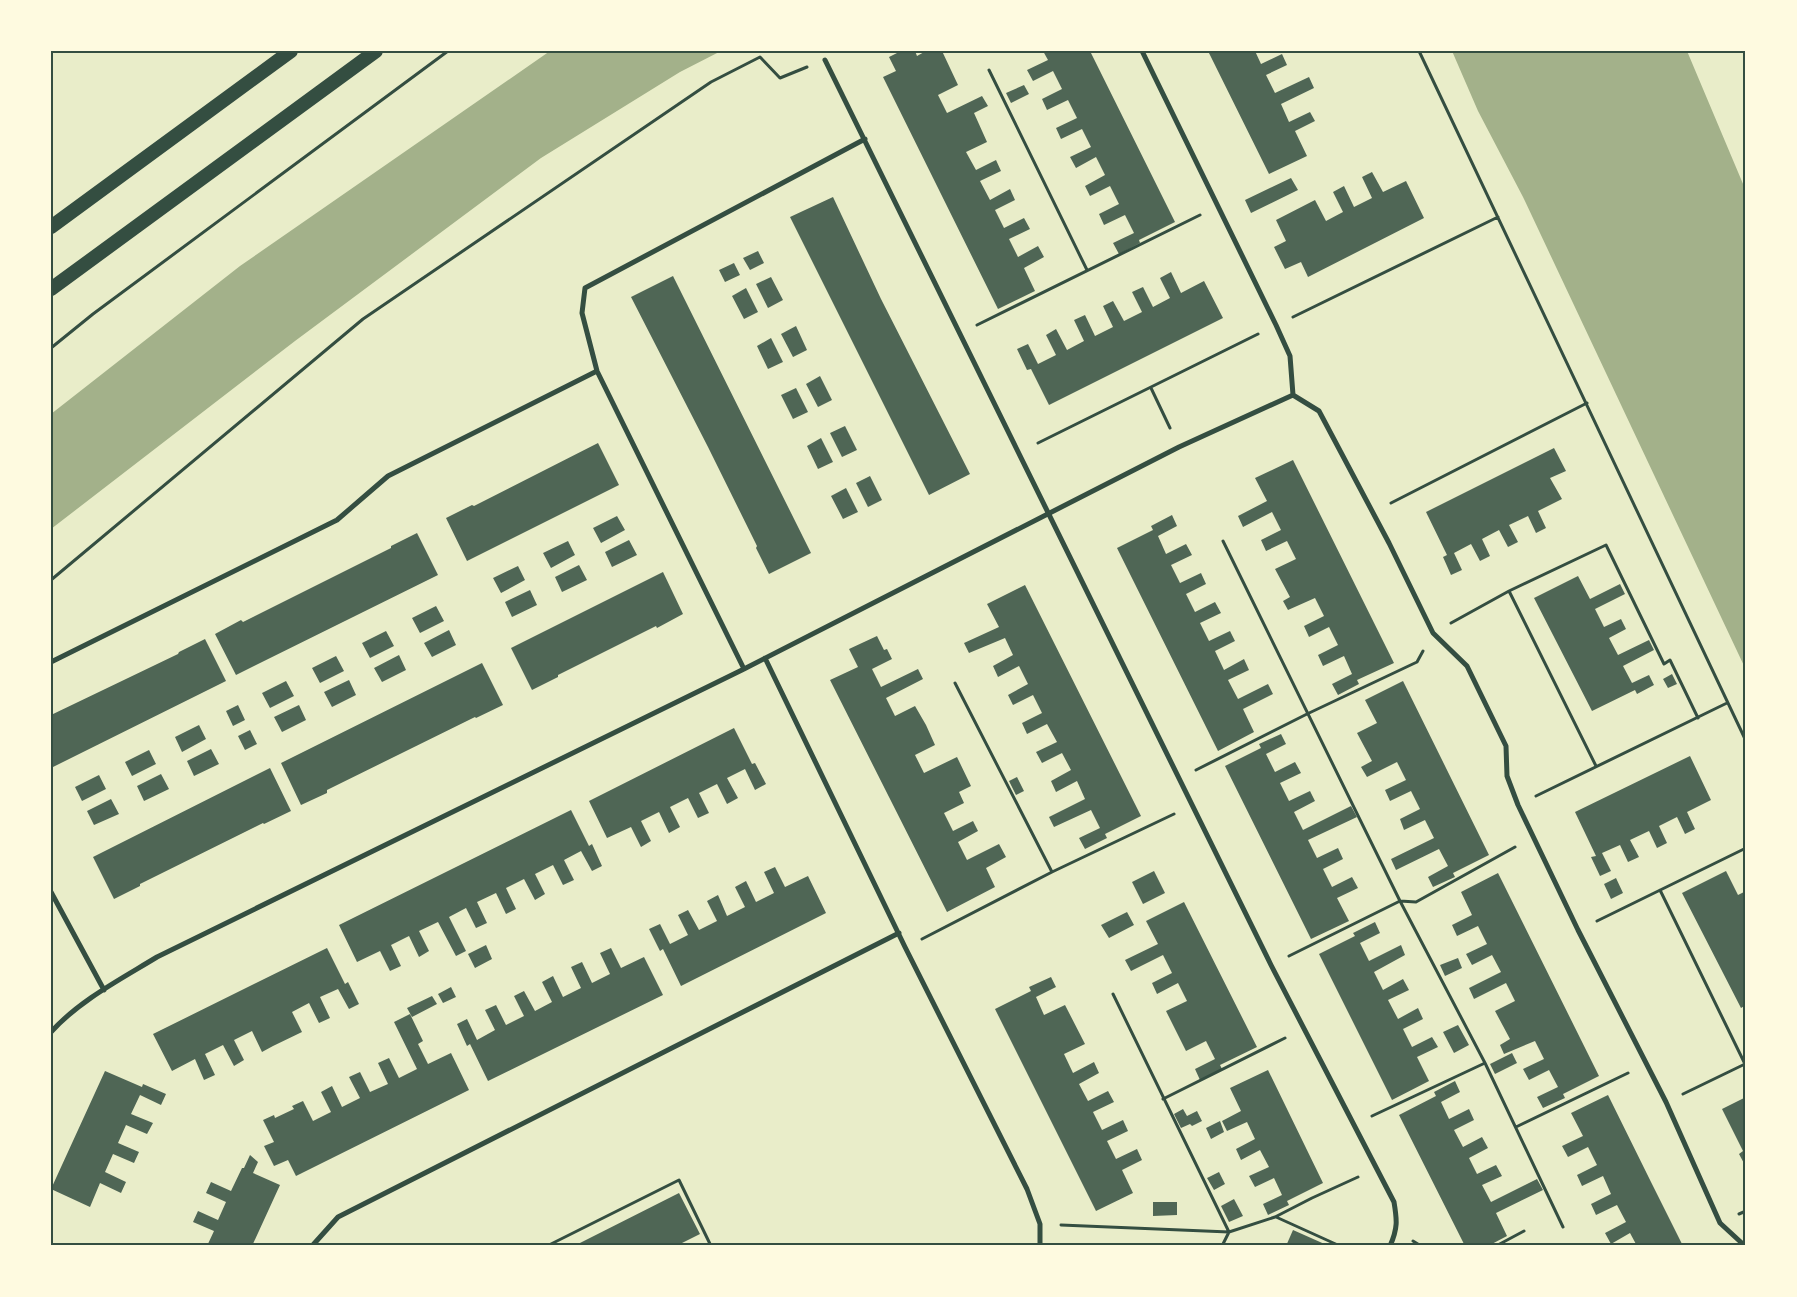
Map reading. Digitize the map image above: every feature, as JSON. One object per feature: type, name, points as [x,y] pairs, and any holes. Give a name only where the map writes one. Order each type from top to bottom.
[{"type":"highway","points":[[51,227],[291,51]]},
{"type":"highway","points":[[51,289],[376,51]]},
{"type":"street","points":[[1142,51],[1290,356],[1293,395]]},
{"type":"street","points":[[825,60],[1050,514],[1178,779],[1193,805],[1271,965],[1394,1202],[1397,1221],[1396,1232],[1390,1246]]},
{"type":"street","points":[[744,669],[597,370],[582,313],[585,288],[865,139]]},
{"type":"street","points":[[51,662],[337,520],[388,476],[597,370]]},
{"type":"street","points":[[51,1032],[104,990],[158,957],[744,669],[1179,447],[1293,395]]},
{"type":"street","points":[[1293,395],[1320,410],[1433,633],[1467,666],[1506,746],[1507,776],[1533,837],[1666,1102],[1720,1223],[1746,1246]]},
{"type":"street","points":[[765,658],[905,947],[1026,1189],[1040,1224],[1040,1246]]},
{"type":"street","points":[[51,892],[104,990]]},
{"type":"street","points":[[312,1246],[338,1217],[899,933]]},
{"type":"path","points":[[51,348],[93,314],[448,51]]},
{"type":"path","points":[[1419,51],[1746,741]]},
{"type":"path","points":[[51,580],[363,319],[711,82],[760,57],[780,78],[825,60]]},
{"type":"path","points":[[990,70],[1087,270]]},
{"type":"path","points":[[961,333],[1218,206]]},
{"type":"path","points":[[1019,452],[1498,217]]},
{"type":"path","points":[[1151,388],[1179,447]]},
{"type":"path","points":[[1372,512],[1587,403]]},
{"type":"path","points":[[1223,540],[1400,901],[1485,1063],[1563,1227]]},
{"type":"path","points":[[1178,779],[1417,662],[1433,633],[1509,591],[1606,545],[1664,664],[1670,660],[1698,718]]},
{"type":"path","points":[[1509,591],[1596,766]]},
{"type":"path","points":[[956,683],[1052,872]]},
{"type":"path","points":[[1518,805],[1728,702]]},
{"type":"path","points":[[905,947],[1052,872],[1193,805]]},
{"type":"path","points":[[1271,965],[1400,901],[1416,902],[1533,837]]},
{"type":"path","points":[[1578,930],[1746,848]]},
{"type":"path","points":[[1660,890],[1745,1064],[1666,1102]]},
{"type":"path","points":[[1113,994],[1229,1232]]},
{"type":"path","points":[[1163,1099],[1304,1028]]},
{"type":"path","points":[[1354,1124],[1485,1063]]},
{"type":"path","points":[[1516,1128],[1646,1064]]},
{"type":"path","points":[[1040,1224],[1229,1232],[1275,1217],[1377,1169]]},
{"type":"path","points":[[547,1246],[679,1180],[712,1246]]},
{"type":"path","points":[[1275,1217],[1340,1246]]},
{"type":"path","points":[[1496,1246],[1524,1231]]},
{"type":"path","points":[[1222,1246],[1229,1232]]},
{"type":"shaded area","points":[[550,51],[721,51],[680,72],[541,158],[295,341],[51,529],[51,414],[240,266]]},
{"type":"shaded area","points":[[1452,51],[1687,51],[1746,191],[1746,670],[1523,197],[1478,111]]},
{"type":"building","points":[[901,51],[915,51],[917,56],[926,51],[942,51],[958,85],[938,95],[947,113],[982,96],[988,106],[974,113],[987,142],[966,152],[976,170],[996,160],[1001,171],[980,181],[990,200],[1010,189],[1015,200],[995,210],[1004,228],[1024,218],[1030,229],[1009,239],[1018,257],[1038,246],[1044,257],[1024,268],[1035,291],[998,309],[883,77],[896,71],[889,57]]},
{"type":"building","points":[[1043,51],[1090,51],[1175,222],[1139,240],[1140,243],[1119,254],[1113,243],[1134,233],[1125,215],[1104,225],[1099,214],[1119,204],[1110,186],[1090,196],[1085,186],[1105,175],[1096,157],[1076,168],[1070,157],[1091,147],[1082,129],[1061,139],[1056,128],[1077,118],[1068,100],[1047,110],[1042,99],[1062,89],[1053,71],[1033,81],[1027,70],[1048,60]]},
{"type":"building","points":[[1208,51],[1255,51],[1261,64],[1282,54],[1287,65],[1266,75],[1275,93],[1309,77],[1314,88],[1281,104],[1289,122],[1310,112],[1315,121],[1295,131],[1307,156],[1269,174]]},
{"type":"building","points":[[1024,85],[1029,94],[1011,103],[1006,93]]},
{"type":"building","points":[[1372,172],[1383,192],[1406,181],[1424,218],[1308,277],[1301,262],[1285,269],[1274,247],[1286,241],[1276,220],[1315,200],[1326,221],[1343,212],[1333,192],[1344,186],[1354,207],[1372,198],[1362,177]]},
{"type":"building","points":[[1291,178],[1298,190],[1251,213],[1245,200]]},
{"type":"building","points":[[833,197],[881,299],[970,474],[929,495],[790,217]]},
{"type":"building","points":[[758,251],[764,263],[750,270],[743,258]]},
{"type":"building","points":[[734,263],[740,275],[725,282],[719,270]]},
{"type":"building","points":[[1171,272],[1181,293],[1204,281],[1223,318],[1049,405],[1031,369],[1027,370],[1017,349],[1028,344],[1038,364],[1056,355],[1046,335],[1056,329],[1067,350],[1084,341],[1074,320],[1085,315],[1095,336],[1113,327],[1103,306],[1113,301],[1124,321],[1142,312],[1132,292],[1143,287],[1153,307],[1170,298],[1160,278]]},
{"type":"building","points":[[673,276],[811,553],[769,574],[708,447],[631,297]]},
{"type":"building","points":[[771,277],[783,300],[768,308],[756,284]]},
{"type":"building","points":[[746,288],[758,312],[744,319],[732,296]]},
{"type":"building","points":[[796,326],[807,350],[793,357],[781,334]]},
{"type":"building","points":[[771,338],[783,362],[768,369],[757,346]]},
{"type":"building","points":[[820,376],[832,400],[818,407],[806,384]]},
{"type":"building","points":[[796,388],[808,412],[793,419],[781,395]]},
{"type":"building","points":[[845,426],[857,450],[842,457],[830,433]]},
{"type":"building","points":[[821,438],[833,462],[818,469],[807,446]]},
{"type":"building","points":[[598,443],[619,485],[467,561],[446,518],[472,505],[474,506]]},
{"type":"building","points":[[1554,448],[1566,471],[1550,478],[1562,499],[1538,511],[1546,528],[1536,533],[1528,516],[1509,525],[1518,542],[1508,547],[1499,530],[1482,539],[1490,556],[1480,561],[1471,544],[1454,553],[1462,570],[1451,575],[1443,557],[1447,555],[1426,512]]},
{"type":"building","points":[[1293,460],[1394,663],[1357,680],[1359,684],[1338,695],[1332,684],[1352,674],[1344,656],[1323,666],[1318,655],[1338,645],[1329,627],[1309,637],[1304,626],[1324,616],[1315,598],[1288,610],[1283,601],[1290,597],[1275,569],[1296,559],[1287,541],[1266,551],[1261,540],[1281,530],[1272,512],[1243,527],[1238,516],[1267,501],[1255,478]]},
{"type":"building","points":[[870,476],[882,500],[868,507],[856,483]]},
{"type":"building","points":[[846,488],[858,512],[843,519],[831,496]]},
{"type":"building","points":[[1172,515],[1177,526],[1158,536],[1166,554],[1186,544],[1192,555],[1171,565],[1180,583],[1201,573],[1206,584],[1186,594],[1195,612],[1215,602],[1221,613],[1200,623],[1209,641],[1230,631],[1235,641],[1215,651],[1224,670],[1244,659],[1249,670],[1228,680],[1238,699],[1268,684],[1273,694],[1243,709],[1254,732],[1218,751],[1117,548],[1153,530],[1151,526]]},
{"type":"building","points":[[617,516],[625,530],[601,543],[593,528]]},
{"type":"building","points":[[417,533],[438,575],[236,675],[215,634],[241,620],[243,622],[391,548],[391,546]]},
{"type":"building","points":[[629,540],[637,555],[612,567],[605,552]]},
{"type":"building","points":[[568,541],[575,555],[551,568],[543,553]]},
{"type":"building","points":[[579,565],[587,580],[562,592],[555,577]]},
{"type":"building","points":[[518,566],[525,580],[501,593],[493,578]]},
{"type":"building","points":[[663,572],[683,614],[558,675],[558,677],[532,690],[511,648]]},
{"type":"building","points":[[1578,576],[1590,599],[1620,584],[1625,594],[1595,609],[1604,627],[1621,619],[1626,629],[1609,638],[1618,655],[1649,640],[1654,650],[1623,666],[1632,683],[1649,675],[1654,685],[1637,694],[1635,690],[1592,711],[1534,598]]},
{"type":"building","points":[[1025,585],[1141,816],[1105,834],[1107,838],[1085,849],[1079,838],[1100,828],[1091,810],[1054,827],[1049,817],[1085,799],[1077,781],[1056,792],[1051,781],[1071,770],[1062,753],[1042,763],[1036,752],[1057,742],[1047,724],[1027,734],[1022,723],[1042,713],[1033,695],[1013,705],[1008,695],[1028,684],[1019,666],[998,677],[993,666],[1013,655],[1005,638],[969,653],[964,643],[999,627],[987,604]]},
{"type":"building","points":[[530,590],[537,605],[512,617],[505,602]]},
{"type":"building","points":[[436,606],[444,621],[420,633],[412,618]]},
{"type":"building","points":[[449,630],[456,645],[432,657],[424,643]]},
{"type":"building","points":[[386,631],[394,646],[370,658],[362,643]]},
{"type":"building","points":[[877,636],[884,650],[887,649],[892,659],[872,669],[881,687],[918,669],[923,679],[886,698],[895,716],[915,706],[926,725],[935,745],[915,755],[924,773],[957,757],[971,786],[959,792],[964,803],[944,813],[953,831],[973,821],[978,831],[958,842],[967,860],[999,844],[1006,857],[986,868],[995,887],[947,912],[830,680],[858,667],[849,649]]},
{"type":"building","points":[[205,639],[226,681],[51,768],[51,715],[178,654]]},
{"type":"building","points":[[399,655],[406,670],[382,682],[374,668]]},
{"type":"building","points":[[336,656],[344,671],[320,683],[312,668]]},
{"type":"building","points":[[482,663],[503,705],[327,790],[327,793],[301,805],[281,763]]},
{"type":"building","points":[[1672,674],[1677,684],[1668,688],[1663,679]]},
{"type":"building","points":[[349,680],[356,695],[332,707],[324,692]]},
{"type":"building","points":[[286,681],[294,696],[270,708],[262,693]]},
{"type":"building","points":[[1403,681],[1489,855],[1453,873],[1455,877],[1433,887],[1428,877],[1448,866],[1439,849],[1396,870],[1391,859],[1434,838],[1425,820],[1404,830],[1400,819],[1420,809],[1411,791],[1390,801],[1385,790],[1406,780],[1397,762],[1367,777],[1361,767],[1372,761],[1357,733],[1377,723],[1365,700]]},
{"type":"building","points":[[238,705],[245,720],[233,726],[226,711]]},
{"type":"building","points":[[299,705],[306,720],[282,732],[274,717]]},
{"type":"building","points":[[199,725],[206,739],[182,752],[175,737]]},
{"type":"building","points":[[734,728],[752,764],[755,763],[766,784],[755,790],[745,769],[727,778],[738,798],[727,804],[717,784],[699,793],[709,813],[698,818],[688,798],[670,807],[680,827],[669,833],[659,812],[641,821],[651,841],[641,847],[631,827],[607,838],[589,801]]},
{"type":"building","points":[[250,730],[257,744],[245,750],[238,736]]},
{"type":"building","points":[[1281,734],[1286,744],[1266,754],[1275,772],[1295,762],[1301,773],[1280,783],[1289,801],[1310,791],[1315,801],[1294,812],[1303,830],[1351,806],[1357,817],[1308,840],[1317,858],[1338,848],[1343,859],[1323,869],[1332,887],[1352,877],[1358,888],[1337,898],[1349,921],[1311,939],[1225,766],[1261,748],[1259,744]]},
{"type":"building","points":[[211,749],[219,764],[194,776],[187,761]]},
{"type":"building","points":[[149,750],[156,764],[132,776],[125,762]]},
{"type":"building","points":[[1690,756],[1711,800],[1687,812],[1695,829],[1685,834],[1677,817],[1659,826],[1667,843],[1657,848],[1649,831],[1630,840],[1639,857],[1628,862],[1620,845],[1602,853],[1611,871],[1600,876],[1591,857],[1596,856],[1575,812]]},
{"type":"building","points":[[270,768],[291,811],[140,884],[140,886],[114,899],[93,857]]},
{"type":"building","points":[[161,774],[169,789],[144,801],[137,786]]},
{"type":"building","points":[[99,775],[106,789],[82,801],[75,787]]},
{"type":"building","points":[[1017,777],[1024,791],[1016,795],[1009,781]]},
{"type":"building","points":[[111,799],[119,814],[94,825],[87,811]]},
{"type":"building","points":[[571,810],[589,846],[592,844],[602,866],[592,871],[581,851],[564,860],[574,880],[563,885],[553,865],[535,874],[545,894],[535,900],[524,879],[506,888],[516,909],[506,914],[496,893],[477,902],[487,923],[476,928],[466,908],[449,917],[466,951],[456,956],[438,922],[419,931],[429,951],[419,957],[409,936],[391,945],[401,966],[390,971],[380,951],[357,962],[339,925]]},
{"type":"building","points":[[775,867],[785,887],[808,876],[826,913],[681,986],[663,949],[660,951],[649,929],[660,924],[670,944],[688,935],[678,915],[688,910],[699,930],[717,921],[707,901],[718,895],[727,916],[745,907],[735,887],[746,881],[756,902],[774,893],[764,872]]},
{"type":"building","points":[[1154,871],[1165,893],[1143,904],[1132,882]]},
{"type":"building","points":[[1726,871],[1738,895],[1746,891],[1746,904],[1744,905],[1746,909],[1746,1005],[1741,1008],[1682,893]]},
{"type":"building","points":[[1498,873],[1599,1076],[1563,1094],[1565,1098],[1543,1108],[1537,1097],[1558,1087],[1549,1070],[1529,1080],[1523,1069],[1544,1059],[1535,1041],[1504,1054],[1500,1045],[1510,1039],[1495,1011],[1515,1001],[1506,983],[1474,999],[1469,988],[1501,972],[1492,955],[1472,965],[1466,954],[1487,944],[1478,926],[1457,936],[1452,925],[1472,915],[1461,892]]},
{"type":"building","points":[[1616,878],[1623,893],[1611,899],[1604,884]]},
{"type":"building","points":[[1184,902],[1257,1047],[1220,1065],[1222,1069],[1200,1080],[1195,1069],[1215,1059],[1206,1041],[1186,1051],[1166,1011],[1187,1001],[1178,983],[1157,994],[1152,983],[1172,973],[1163,955],[1131,971],[1125,960],[1158,944],[1146,921]]},
{"type":"building","points":[[1127,912],[1134,925],[1109,938],[1101,925]]},
{"type":"building","points":[[1375,922],[1380,933],[1360,943],[1369,961],[1401,945],[1405,955],[1374,972],[1383,990],[1403,979],[1409,990],[1388,1000],[1398,1019],[1418,1008],[1423,1019],[1403,1029],[1412,1047],[1432,1037],[1438,1047],[1417,1057],[1429,1081],[1392,1100],[1319,954],[1355,936],[1353,933]]},
{"type":"building","points":[[486,945],[492,959],[475,968],[468,954]]},
{"type":"building","points":[[327,948],[345,984],[348,982],[359,1004],[349,1009],[338,989],[320,997],[330,1018],[319,1023],[309,1003],[292,1012],[302,1032],[262,1052],[252,1031],[234,1040],[244,1060],[234,1066],[223,1045],[205,1054],[215,1075],[204,1080],[195,1059],[172,1071],[153,1034]]},
{"type":"building","points":[[611,948],[621,968],[644,957],[663,995],[488,1081],[470,1044],[467,1046],[457,1024],[467,1019],[477,1040],[495,1030],[485,1010],[496,1005],[506,1025],[524,1016],[514,996],[524,991],[535,1011],[552,1002],[542,982],[553,976],[563,997],[581,988],[571,967],[582,962],[592,983],[610,974],[600,953]]},
{"type":"building","points":[[1458,958],[1462,968],[1445,976],[1440,965]]},
{"type":"building","points":[[1051,977],[1056,987],[1036,997],[1044,1015],[1065,1005],[1085,1044],[1064,1054],[1073,1073],[1094,1062],[1099,1073],[1079,1084],[1088,1101],[1108,1091],[1114,1102],[1093,1112],[1102,1130],[1123,1120],[1128,1131],[1107,1141],[1116,1159],[1137,1149],[1142,1160],[1122,1170],[1133,1193],[1096,1211],[995,1009],[1031,991],[1029,987]]},
{"type":"building","points":[[451,987],[456,997],[443,1003],[438,994]]},
{"type":"building","points":[[432,996],[437,1004],[412,1017],[407,1008]]},
{"type":"building","points":[[410,1014],[423,1041],[418,1044],[428,1064],[451,1053],[469,1090],[296,1176],[288,1160],[274,1166],[264,1146],[274,1142],[263,1120],[274,1115],[275,1118],[294,1109],[292,1106],[303,1101],[313,1121],[331,1112],[321,1092],[332,1086],[342,1107],[360,1098],[349,1077],[360,1072],[370,1092],[388,1084],[378,1063],[389,1058],[399,1078],[417,1069],[394,1022]]},
{"type":"building","points":[[1458,1025],[1469,1045],[1454,1053],[1443,1032]]},
{"type":"building","points":[[1512,1053],[1517,1063],[1495,1074],[1490,1064]]},
{"type":"building","points":[[1268,1070],[1323,1183],[1287,1201],[1289,1205],[1268,1215],[1263,1204],[1282,1195],[1274,1178],[1255,1187],[1249,1176],[1269,1167],[1260,1150],[1241,1160],[1236,1149],[1255,1139],[1247,1122],[1227,1131],[1222,1121],[1241,1111],[1230,1088]]},
{"type":"building","points":[[105,1071],[142,1087],[143,1084],[166,1094],[161,1105],[140,1095],[131,1114],[153,1123],[147,1134],[126,1125],[118,1143],[139,1152],[134,1163],[113,1154],[105,1172],[126,1182],[121,1193],[100,1183],[90,1207],[51,1189]]},
{"type":"building","points":[[1455,1081],[1460,1092],[1441,1102],[1449,1119],[1469,1109],[1474,1120],[1454,1130],[1463,1147],[1482,1137],[1488,1148],[1469,1158],[1477,1174],[1496,1165],[1502,1176],[1482,1185],[1491,1202],[1537,1179],[1543,1190],[1496,1213],[1507,1236],[1488,1246],[1465,1246],[1399,1115],[1436,1096],[1434,1092]]},
{"type":"building","points":[[1608,1095],[1683,1246],[1637,1246],[1630,1233],[1611,1244],[1605,1233],[1626,1222],[1617,1205],[1596,1215],[1591,1204],[1611,1194],[1603,1176],[1582,1186],[1577,1175],[1597,1165],[1588,1147],[1568,1157],[1562,1146],[1583,1136],[1571,1113]]},
{"type":"building","points":[[1746,1097],[1746,1167],[1739,1154],[1743,1151],[1722,1109]]},
{"type":"building","points":[[1183,1109],[1187,1116],[1197,1111],[1202,1121],[1192,1126],[1190,1124],[1181,1128],[1174,1114]]},
{"type":"building","points":[[1220,1121],[1224,1132],[1211,1139],[1206,1128]]},
{"type":"building","points":[[250,1155],[258,1162],[253,1173],[280,1185],[252,1246],[207,1246],[214,1231],[193,1222],[198,1211],[218,1220],[226,1202],[206,1193],[211,1182],[231,1191]]},
{"type":"building","points":[[1219,1172],[1225,1184],[1214,1190],[1207,1178]]},
{"type":"building","points":[[679,1193],[700,1234],[676,1246],[574,1246]]},
{"type":"building","points":[[1234,1199],[1243,1216],[1229,1222],[1221,1206]]},
{"type":"building","points":[[1153,1202],[1177,1202],[1177,1215],[1153,1216]]},
{"type":"building","points":[[1293,1230],[1329,1246],[1286,1246]]}]
